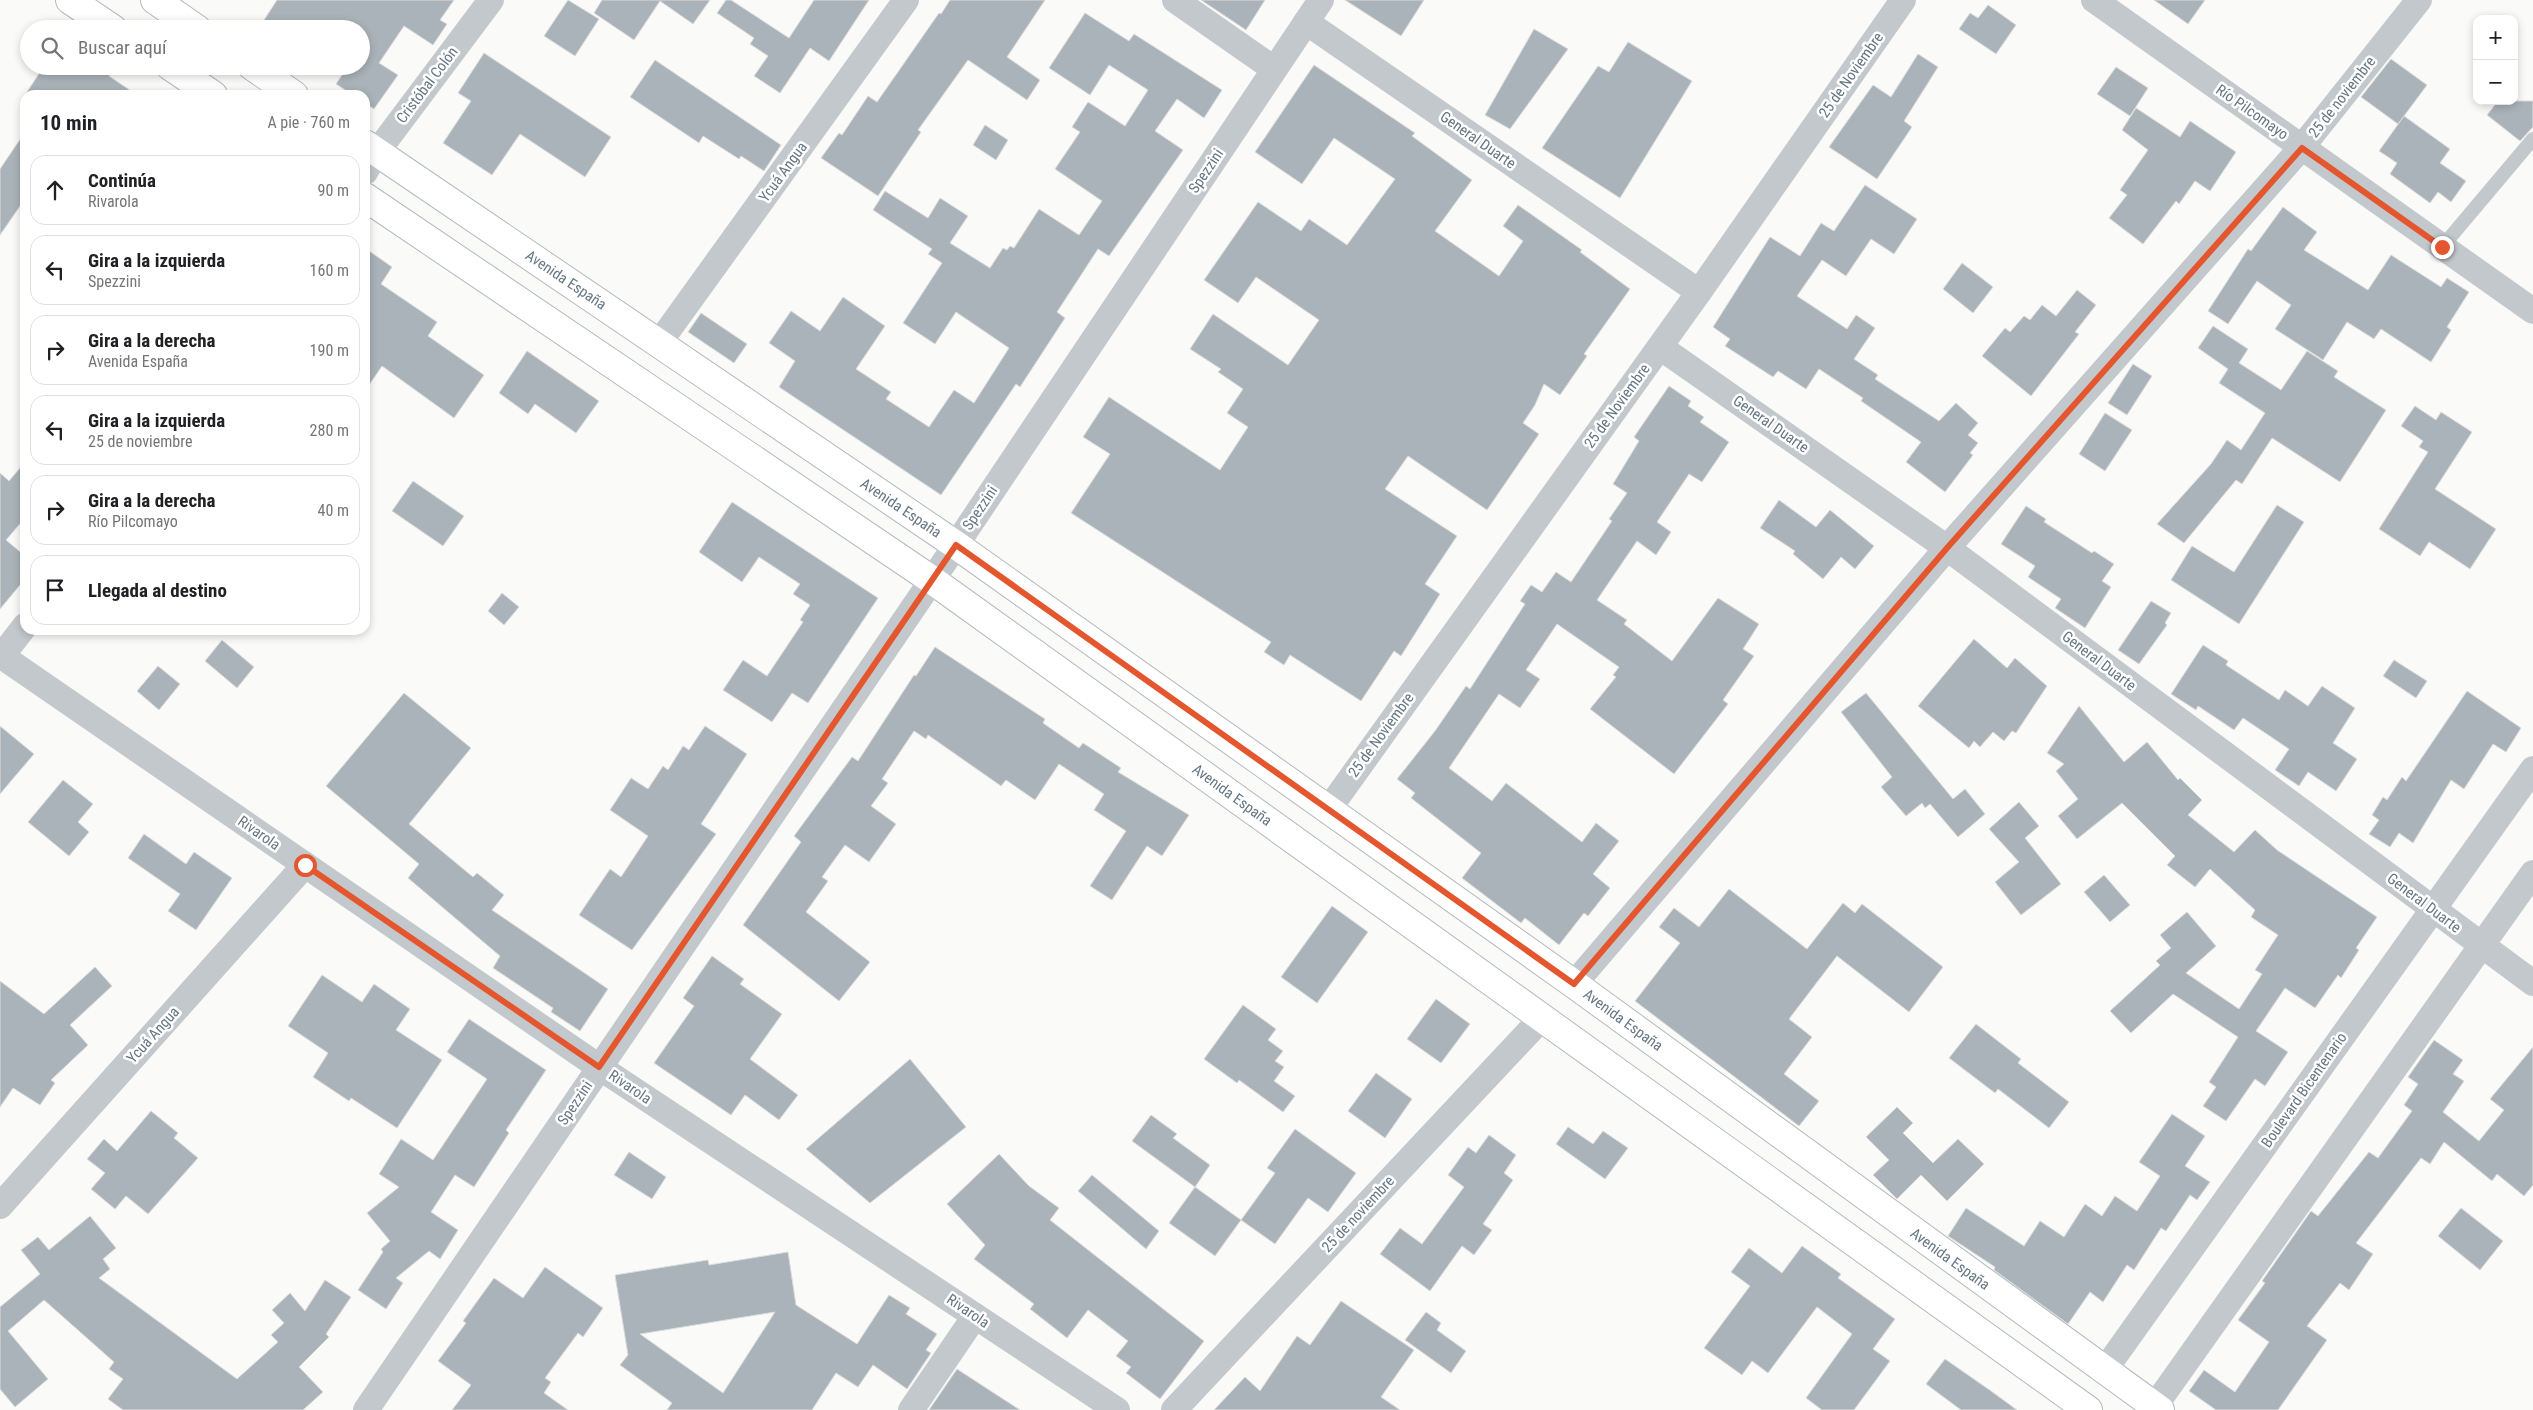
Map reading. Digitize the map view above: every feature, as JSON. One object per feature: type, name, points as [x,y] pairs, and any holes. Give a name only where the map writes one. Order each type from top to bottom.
[{"type":"street","points":[[70,0],[100,20]]},
{"type":"street","points":[[156,0],[185,20]]},
{"type":"street","name":"Cristóbal Colón","points":[[370,155],[491,0]]},
{"type":"street","name":"Ycuá Angua","points":[[659,343],[906,0]]},
{"type":"street","points":[[1175,0],[1274,69]]},
{"type":"street","name":"Spezzini","points":[[371,1408],[599,1067],[956,545],[1320,0]]},
{"type":"street","name":"25 de Noviembre","points":[[1328,810],[1699,292],[1904,0]]},
{"type":"street","name":"Río Pilcomayo","points":[[2094,0],[2533,311]]},
{"type":"street","name":"25 de noviembre","points":[[1574,984],[1947,548],[2302,148],[2418,0]]},
{"type":"street","name":"General Duarte","points":[[1306,22],[1699,292]]},
{"type":"street","points":[[183,75],[206,90]]},
{"type":"street","points":[[265,75],[287,90]]},
{"type":"street","name":"Avenida España","points":[[370,157],[659,343],[956,545],[1574,984],[2156,1409]]},
{"type":"street","name":"Avenida España","points":[[370,200],[932,580],[2081,1408]]},
{"type":"street","name":"General Duarte","points":[[1660,346],[1947,548],[2533,983]]},
{"type":"street","points":[[1,656],[20,632]]},
{"type":"street","name":"Rivarola","points":[[1,656],[599,1067],[1117,1410]]},
{"type":"street","name":"Boulevard Bicentenario","points":[[2081,1408],[2104,1371],[2533,769]]},
{"type":"street","name":"Ycuá Angua","points":[[0,1206],[305,865]]},
{"type":"street","points":[[2156,1409],[2533,872]]},
{"type":"street","name":"25 de noviembre","points":[[1174,1410],[1542,1018]]},
{"type":"street","points":[[911,1410],[975,1316]]},
{"type":"lane","points":[[2442,247],[2533,139]]},
{"type":"building","points":[[277,0],[454,0],[440,20],[447,24],[433,45],[404,26],[379,63],[398,75],[374,109],[370,106],[370,90],[345,90],[336,84],[342,75],[370,75],[370,20],[264,20]]},
{"type":"building","points":[[568,0],[599,19],[575,56],[544,36]]},
{"type":"building","points":[[602,0],[710,0],[693,24],[660,1],[634,40],[594,13]]},
{"type":"building","points":[[726,0],[731,0],[789,38],[814,0],[869,0],[829,61],[810,48],[780,93],[754,76],[768,56],[750,44],[754,38],[717,13]]},
{"type":"building","points":[[950,0],[1045,0],[1007,57],[1040,80],[1027,100],[968,60],[918,130],[921,132],[878,196],[821,158],[839,133],[842,135],[868,96],[877,102]]},
{"type":"building","points":[[1201,0],[1265,0],[1246,30]]},
{"type":"building","points":[[1345,0],[1424,0],[1401,36]]},
{"type":"building","points":[[2154,0],[2205,0],[2188,24]]},
{"type":"building","points":[[1988,5],[2016,25],[1996,54],[1959,29],[1970,13],[1978,18]]},
{"type":"building","points":[[1085,13],[1129,41],[1134,34],[1222,90],[1204,118],[1177,99],[1155,131],[1183,150],[1109,256],[1098,249],[1057,312],[1065,318],[1020,387],[1016,384],[941,495],[779,387],[795,361],[769,343],[791,311],[820,331],[843,297],[885,326],[856,369],[891,392],[886,399],[929,427],[954,390],[974,403],[1009,348],[956,312],[935,344],[903,323],[942,263],[928,254],[932,249],[873,210],[885,191],[928,218],[940,198],[968,216],[950,243],[990,268],[1003,248],[1007,250],[1010,246],[1014,248],[1039,209],[1079,235],[1102,201],[1055,169],[1080,132],[1072,127],[1088,102],[1125,126],[1148,90],[1109,65],[1090,95],[1049,68]]},
{"type":"building","points":[[1534,29],[1568,49],[1510,129],[1485,115]]},
{"type":"building","points":[[1628,42],[1692,81],[1620,198],[1542,148],[1598,66],[1609,72]]},
{"type":"building","points":[[484,53],[611,137],[585,177],[520,134],[492,175],[443,143],[471,101],[458,93]]},
{"type":"building","points":[[1918,54],[1938,67],[1904,121],[1912,127],[1877,179],[1829,147],[1873,85],[1891,97]]},
{"type":"building","points":[[2391,59],[2427,85],[2398,124],[2361,97]]},
{"type":"building","points":[[655,60],[781,145],[764,171],[741,156],[739,159],[703,136],[699,143],[630,97]]},
{"type":"building","points":[[1314,65],[1415,133],[1412,136],[1472,180],[1435,231],[1499,276],[1523,241],[1503,226],[1518,205],[1582,250],[1580,252],[1630,289],[1584,354],[1587,356],[1560,395],[1544,384],[1535,405],[1523,423],[1539,434],[1487,510],[1408,456],[1385,489],[1457,536],[1425,584],[1440,594],[1401,656],[1394,651],[1361,701],[1290,655],[1284,665],[1264,652],[1271,642],[1071,513],[1110,454],[1083,437],[1109,397],[1220,470],[1248,427],[1227,413],[1243,389],[1218,372],[1221,369],[1190,349],[1213,314],[1288,365],[1319,320],[1256,277],[1238,303],[1204,280],[1258,202],[1301,231],[1309,219],[1347,245],[1395,179],[1334,138],[1302,184],[1255,152]]},
{"type":"building","points":[[2116,67],[2148,88],[2130,116],[2097,94]]},
{"type":"building","points":[[38,75],[110,75],[130,90],[28,90]]},
{"type":"building","points":[[2518,101],[2533,101],[2533,127],[2520,141],[2487,115],[2495,105],[2518,105]]},
{"type":"building","points":[[2136,108],[2180,137],[2190,121],[2236,152],[2210,191],[2195,181],[2179,204],[2176,201],[2143,244],[2109,218],[2127,195],[2120,190],[2148,150],[2122,130]]},
{"type":"building","points":[[2404,116],[2450,149],[2440,163],[2466,181],[2451,202],[2438,192],[2430,203],[2390,174],[2397,163],[2379,151]]},
{"type":"building","points":[[985,125],[1008,140],[996,160],[973,145]]},
{"type":"building","points":[[20,139],[20,206],[0,235],[0,169]]},
{"type":"building","points":[[1865,185],[1917,219],[1894,254],[1871,239],[1846,276],[1822,260],[1797,296],[1847,329],[1856,315],[1875,328],[1854,359],[1878,375],[1875,379],[1939,421],[1956,403],[1978,423],[1968,435],[1978,443],[1970,453],[1973,455],[1945,492],[1906,462],[1921,442],[1861,401],[1863,398],[1819,369],[1806,389],[1778,371],[1773,377],[1725,346],[1730,339],[1713,327],[1770,237],[1800,256],[1821,223],[1834,231]]},
{"type":"building","points":[[2283,207],[2317,232],[2304,250],[2368,290],[2391,255],[2441,287],[2447,278],[2469,292],[2447,327],[2451,330],[2431,362],[2381,329],[2374,339],[2347,322],[2323,360],[2275,329],[2291,305],[2257,281],[2228,324],[2208,311],[2248,249],[2251,251]]},
{"type":"building","points":[[370,252],[392,267],[381,284],[437,322],[428,336],[484,375],[454,418],[382,366],[370,384]]},
{"type":"building","points":[[1962,263],[1993,287],[1973,313],[1943,289]]},
{"type":"building","points":[[2077,290],[2096,305],[2075,332],[2079,334],[2031,396],[1982,356],[2005,328],[2010,332],[2024,316],[2030,320],[2042,305],[2056,316]]},
{"type":"building","points":[[701,313],[747,344],[734,363],[688,332]]},
{"type":"building","points":[[2213,326],[2248,349],[2239,363],[2281,390],[2307,351],[2338,371],[2334,377],[2386,410],[2340,482],[2272,438],[2242,484],[2236,480],[2184,543],[2157,524],[2211,464],[2227,440],[2241,450],[2265,413],[2219,383],[2228,369],[2198,348]]},
{"type":"building","points":[[527,351],[599,401],[576,433],[535,404],[528,414],[499,393]]},
{"type":"building","points":[[2133,364],[2152,376],[2127,415],[2108,403]]},
{"type":"building","points":[[1669,386],[1691,401],[1688,406],[1704,417],[1700,422],[1729,442],[1702,482],[1689,474],[1657,522],[1671,532],[1656,555],[1637,541],[1597,600],[1627,620],[1624,624],[1672,661],[1718,598],[1759,624],[1743,649],[1754,656],[1723,700],[1728,704],[1674,774],[1590,709],[1616,677],[1613,675],[1619,667],[1557,624],[1526,670],[1540,679],[1520,708],[1499,694],[1449,768],[1492,801],[1506,783],[1582,842],[1596,823],[1619,841],[1593,874],[1610,888],[1588,916],[1584,913],[1559,945],[1525,918],[1521,923],[1462,878],[1481,853],[1411,798],[1415,793],[1397,779],[1435,731],[1466,686],[1470,689],[1525,604],[1520,601],[1531,585],[1542,592],[1556,572],[1571,582],[1612,521],[1609,519],[1627,493],[1613,484],[1639,441],[1634,437]]},
{"type":"building","points":[[2415,406],[2436,420],[2441,412],[2472,432],[2435,489],[2496,529],[2470,569],[2429,542],[2420,556],[2379,529],[2428,452],[2419,447],[2423,441],[2401,426]]},
{"type":"building","points":[[2105,413],[2132,430],[2105,471],[2079,454]]},
{"type":"building","points":[[20,468],[20,524],[6,540],[20,552],[20,585],[0,609],[0,473],[9,481]]},
{"type":"building","points":[[413,481],[464,516],[443,546],[392,511]]},
{"type":"building","points":[[1779,500],[1816,527],[1830,510],[1874,546],[1855,569],[1841,557],[1823,579],[1793,554],[1795,551],[1760,528]]},
{"type":"building","points":[[732,502],[878,598],[808,703],[792,693],[772,722],[723,690],[743,660],[767,676],[803,622],[800,620],[810,605],[793,594],[800,584],[759,557],[742,582],[699,552]]},
{"type":"building","points":[[2277,505],[2304,522],[2239,624],[2171,580],[2192,546],[2234,572]]},
{"type":"building","points":[[2026,506],[2046,519],[2044,522],[2092,553],[2094,551],[2114,564],[2102,581],[2111,587],[2085,628],[2055,608],[2061,599],[2028,577],[2035,566],[2001,544]]},
{"type":"building","points":[[502,593],[519,607],[504,625],[488,611]]},
{"type":"building","points":[[2151,601],[2171,613],[2165,623],[2167,625],[2139,664],[2118,650]]},
{"type":"building","points":[[1974,639],[2007,668],[2015,658],[2047,686],[2016,733],[2012,731],[2004,741],[1993,732],[1980,747],[1974,741],[1969,748],[1918,706]]},
{"type":"building","points":[[222,640],[254,667],[237,688],[205,661]]},
{"type":"building","points":[[2203,645],[2228,661],[2226,665],[2279,700],[2285,690],[2308,706],[2322,686],[2355,708],[2333,743],[2357,759],[2336,791],[2308,772],[2299,786],[2275,770],[2289,749],[2243,718],[2234,730],[2198,706],[2196,710],[2171,694]]},
{"type":"building","points":[[935,647],[1045,719],[1043,723],[1079,748],[1083,743],[1121,768],[1118,772],[1189,815],[1162,856],[1147,846],[1112,900],[1090,886],[1126,831],[1094,810],[1104,794],[1059,764],[1035,800],[1006,780],[1001,786],[928,735],[926,739],[914,731],[882,779],[888,783],[871,806],[896,824],[869,862],[845,845],[822,877],[828,881],[806,912],[870,962],[839,1001],[743,925],[801,842],[794,836],[852,757],[858,761],[914,675],[916,676]]},
{"type":"building","points":[[2394,660],[2427,681],[2416,698],[2383,676]]},
{"type":"building","points":[[158,666],[180,684],[159,710],[137,691]]},
{"type":"building","points":[[2467,691],[2521,728],[2506,752],[2493,744],[2464,789],[2451,780],[2413,843],[2399,833],[2390,847],[2369,834],[2379,820],[2372,815],[2383,797],[2387,800],[2402,777],[2406,781]]},
{"type":"building","points":[[404,693],[471,748],[409,824],[473,877],[477,873],[504,895],[492,910],[608,989],[580,1031],[551,1012],[553,1008],[493,968],[500,956],[408,878],[419,864],[326,786]]},
{"type":"building","points":[[1866,693],[1953,799],[1965,789],[1985,814],[1958,837],[1930,804],[1925,808],[1922,803],[1906,816],[1881,787],[1892,777],[1841,712]]},
{"type":"building","points":[[2079,706],[2124,762],[2147,742],[2178,780],[2180,778],[2202,800],[2188,815],[2234,852],[2255,830],[2277,850],[2377,917],[2356,948],[2359,950],[2341,978],[2338,975],[2315,1008],[2285,988],[2256,1031],[2288,1052],[2265,1086],[2255,1079],[2226,1121],[2203,1106],[2216,1087],[2209,1082],[2238,1037],[2173,994],[2131,1033],[2110,1011],[2160,965],[2156,961],[2171,948],[2160,935],[2187,912],[2216,946],[2186,973],[2239,1009],[2262,974],[2255,970],[2278,935],[2251,917],[2255,910],[2210,869],[2195,887],[2167,865],[2175,856],[2122,803],[2077,839],[2058,816],[2078,799],[2056,771],[2064,764],[2047,753]]},
{"type":"building","points":[[0,726],[34,754],[0,794]]},
{"type":"building","points":[[705,726],[747,754],[701,824],[716,834],[632,950],[579,915],[610,869],[621,877],[648,836],[610,810],[631,778],[648,789],[663,766],[668,770],[683,746],[689,750]]},
{"type":"building","points":[[63,780],[93,804],[78,822],[89,832],[69,856],[28,822]]},
{"type":"building","points":[[2019,802],[2039,826],[2025,838],[2061,884],[2021,915],[1995,882],[2019,862],[1989,829]]},
{"type":"building","points":[[144,834],[186,864],[194,852],[232,878],[196,930],[168,911],[180,894],[128,858]]},
{"type":"building","points":[[2104,875],[2130,905],[2110,922],[2084,892]]},
{"type":"building","points":[[1729,889],[1807,949],[1843,903],[1855,913],[1862,904],[1943,967],[1909,1012],[1837,956],[1789,1019],[1812,1037],[1784,1074],[1819,1101],[1799,1126],[1635,1001],[1680,943],[1659,927],[1674,908],[1699,927]]},
{"type":"building","points":[[1332,906],[1368,932],[1317,1003],[1281,977]]},
{"type":"building","points":[[712,956],[744,979],[740,984],[782,1014],[750,1059],[798,1095],[779,1120],[745,1095],[731,1115],[654,1063],[694,1006],[683,998]]},
{"type":"building","points":[[95,967],[112,986],[70,1025],[88,1045],[51,1080],[55,1083],[40,1105],[13,1088],[0,1107],[0,981],[44,1014]]},
{"type":"building","points":[[322,975],[362,1002],[374,984],[410,1009],[396,1030],[442,1060],[397,1128],[351,1098],[349,1101],[313,1077],[328,1053],[288,1026]]},
{"type":"building","points":[[1436,999],[1470,1024],[1441,1063],[1407,1039]]},
{"type":"building","points":[[1243,1005],[1276,1029],[1268,1040],[1283,1051],[1275,1061],[1284,1067],[1274,1081],[1295,1096],[1283,1112],[1239,1080],[1237,1083],[1204,1059]]},
{"type":"building","points":[[469,1019],[546,1070],[506,1130],[509,1133],[474,1187],[455,1175],[431,1212],[458,1230],[440,1259],[429,1251],[396,1278],[403,1283],[386,1309],[358,1290],[383,1252],[381,1249],[390,1241],[367,1213],[399,1187],[379,1174],[401,1139],[433,1160],[487,1079],[447,1052]]},
{"type":"building","points":[[1976,1024],[2021,1059],[2018,1063],[2069,1102],[2049,1128],[1998,1089],[1995,1093],[1949,1058]]},
{"type":"building","points":[[2434,1040],[2463,1060],[2453,1074],[2464,1081],[2443,1112],[2479,1141],[2504,1110],[2490,1099],[2533,1047],[2533,1185],[2524,1196],[2497,1174],[2492,1181],[2444,1142],[2430,1164],[2421,1158],[2356,1243],[2373,1254],[2349,1290],[2340,1283],[2307,1326],[2327,1340],[2278,1410],[2216,1410],[2189,1391],[2204,1370],[2235,1392],[2269,1342],[2238,1320],[2265,1283],[2262,1281],[2311,1211],[2318,1216],[2369,1152],[2378,1158],[2412,1111],[2404,1105],[2418,1084],[2408,1077]]},
{"type":"building","points":[[910,1059],[966,1127],[870,1203],[806,1149]]},
{"type":"building","points":[[1376,1073],[1412,1099],[1385,1138],[1348,1111]]},
{"type":"building","points":[[1897,1107],[1913,1123],[1903,1133],[1933,1163],[1958,1139],[1984,1164],[1947,1201],[1921,1175],[1897,1199],[1873,1175],[1889,1160],[1866,1137]]},
{"type":"building","points":[[151,1111],[178,1133],[174,1138],[198,1158],[148,1214],[126,1196],[115,1209],[91,1189],[105,1173],[87,1159],[104,1139],[117,1151]]},
{"type":"building","points":[[2172,1114],[2205,1136],[2185,1166],[2210,1182],[2197,1200],[2190,1195],[2166,1231],[2161,1228],[2134,1270],[2127,1265],[2103,1302],[2090,1292],[2068,1324],[1994,1270],[1995,1267],[1948,1236],[1966,1208],[2024,1246],[2040,1221],[2064,1237],[2085,1204],[2102,1216],[2115,1196],[2137,1211],[2160,1176],[2139,1162]]},
{"type":"building","points":[[1151,1115],[1177,1134],[1173,1138],[1210,1165],[1195,1187],[1132,1141]]},
{"type":"building","points":[[1568,1127],[1593,1144],[1603,1131],[1628,1148],[1605,1179],[1556,1144]]},
{"type":"building","points":[[1295,1129],[1356,1173],[1328,1212],[1308,1198],[1275,1244],[1241,1220],[1275,1173],[1267,1168]]},
{"type":"building","points":[[1489,1135],[1516,1155],[1504,1173],[1513,1180],[1483,1224],[1492,1230],[1474,1255],[1462,1246],[1430,1291],[1380,1254],[1400,1228],[1422,1244],[1464,1187],[1448,1175],[1468,1147],[1476,1153]]},
{"type":"building","points":[[629,1152],[666,1177],[652,1199],[614,1175]]},
{"type":"building","points":[[999,1154],[1029,1186],[1059,1208],[1050,1220],[1204,1341],[1160,1399],[1126,1373],[1131,1367],[1116,1356],[1128,1341],[1088,1310],[1067,1338],[1030,1309],[1034,1304],[974,1259],[985,1245],[947,1204]]},
{"type":"building","points":[[1092,1175],[1159,1231],[1146,1249],[1078,1191]]},
{"type":"building","points":[[1195,1187],[1241,1220],[1215,1256],[1169,1223]]},
{"type":"building","points":[[2461,1208],[2503,1241],[2480,1270],[2438,1236]]},
{"type":"building","points":[[90,1216],[116,1248],[103,1259],[110,1269],[99,1278],[237,1379],[278,1342],[271,1335],[284,1323],[272,1310],[290,1293],[305,1311],[325,1280],[351,1297],[326,1334],[329,1337],[299,1367],[323,1392],[303,1410],[123,1410],[108,1399],[123,1379],[109,1369],[114,1362],[44,1300],[8,1331],[48,1379],[15,1407],[0,1389],[0,1307],[40,1274],[21,1250],[38,1237],[49,1250]]},
{"type":"building","points":[[1802,1246],[1841,1274],[1838,1278],[1895,1319],[1873,1349],[1890,1361],[1854,1410],[1822,1410],[1806,1398],[1852,1334],[1817,1307],[1768,1373],[1752,1361],[1742,1375],[1704,1348],[1750,1286],[1731,1272],[1749,1248],[1782,1273]]},
{"type":"building","points":[[788,1252],[796,1305],[857,1344],[889,1295],[910,1308],[906,1314],[937,1334],[926,1350],[931,1353],[907,1389],[873,1365],[858,1387],[836,1373],[812,1410],[667,1410],[672,1403],[620,1365],[628,1355],[615,1275],[708,1260],[709,1265]],"holes":[[[775,1312],[723,1393],[640,1334]]]},
{"type":"building","points":[[545,1267],[603,1308],[583,1337],[578,1333],[545,1378],[551,1382],[544,1393],[568,1410],[452,1410],[471,1385],[438,1361],[466,1323],[463,1321],[494,1278],[523,1298]]},
{"type":"building","points":[[1341,1301],[1414,1350],[1381,1397],[1400,1410],[1214,1410],[1245,1377],[1260,1391],[1297,1336],[1310,1345]]},
{"type":"building","points":[[1426,1312],[1441,1323],[1437,1330],[1466,1351],[1451,1373],[1405,1340]]},
{"type":"building","points":[[1945,1359],[2017,1410],[1961,1410],[1926,1384]]},
{"type":"building","points":[[957,1369],[1020,1410],[929,1410]]},
{"type":"route","points":[[305,865],[599,1067],[956,545],[1574,984],[1947,548],[2302,148],[2442,247]]}]
